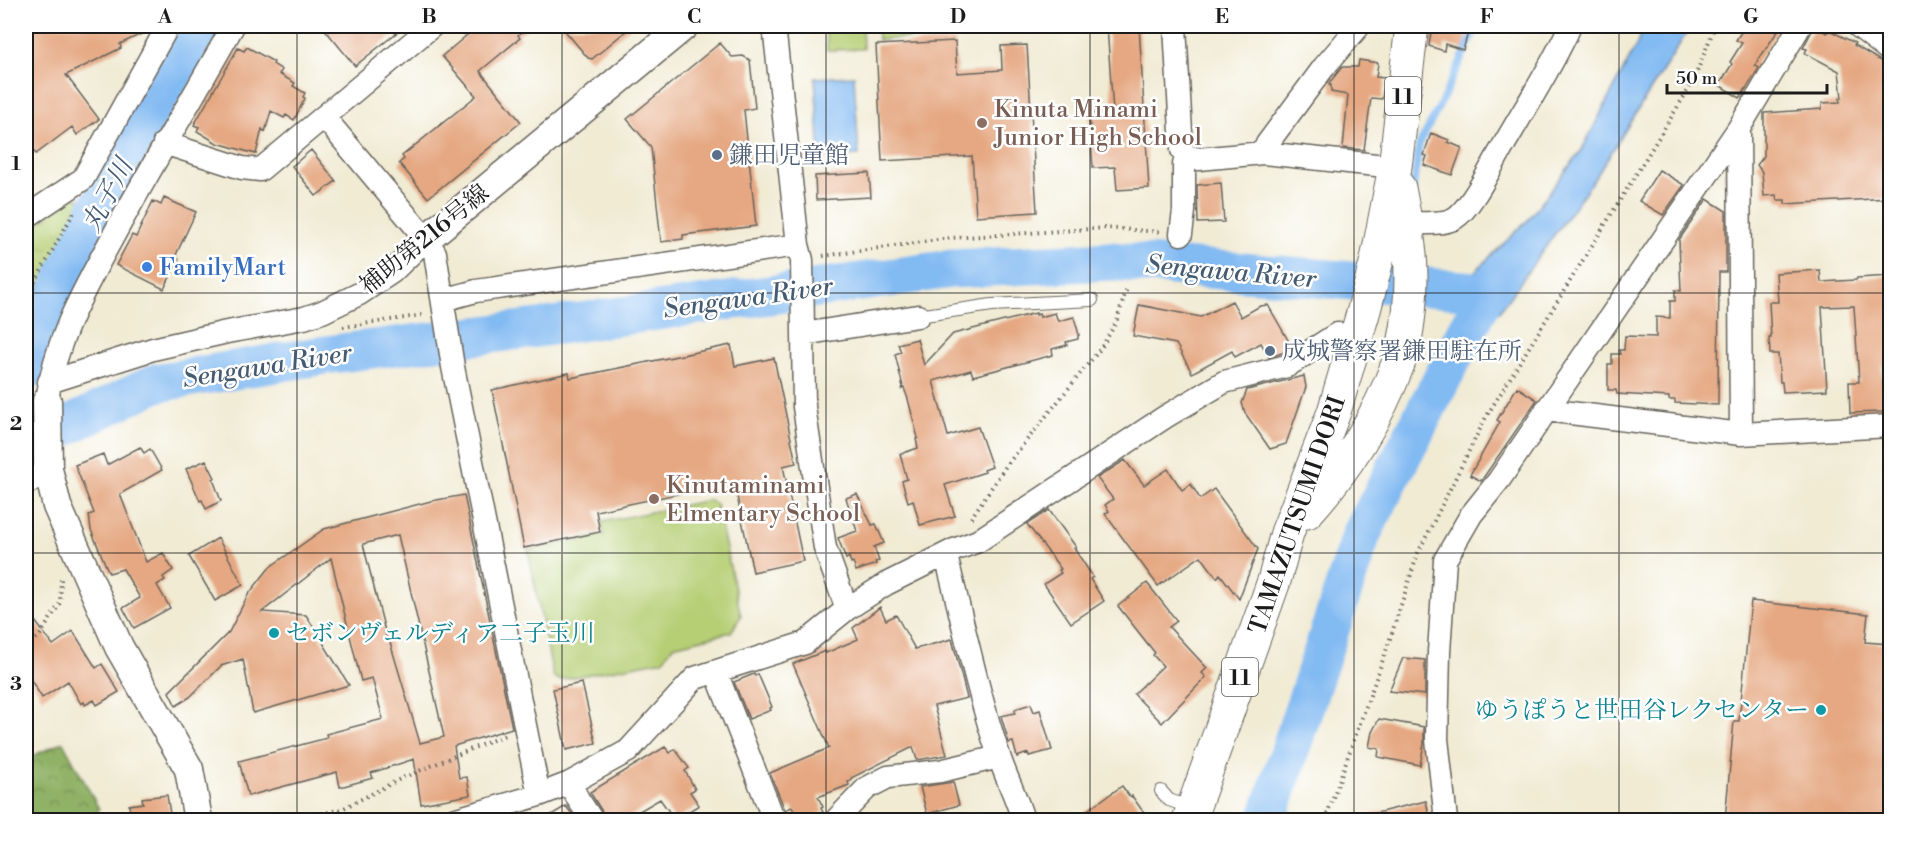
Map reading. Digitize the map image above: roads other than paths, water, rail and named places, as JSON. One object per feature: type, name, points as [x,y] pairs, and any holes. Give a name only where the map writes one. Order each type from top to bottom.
[{"type":"main road","name":"TAMAZUTSUMI DORI","points":[[1191,814],[1274,581],[1287,533],[1334,412],[1360,323],[1377,260],[1395,167],[1412,26]]},
{"type":"main road","name":"11","points":[[1287,533],[1313,505],[1357,447],[1399,363],[1408,320],[1410,256],[1395,167]]},
{"type":"street","points":[[26,217],[83,179],[168,26]]},
{"type":"street","points":[[198,820],[189,770],[119,647],[57,506],[37,477],[48,392],[64,331],[164,143],[233,26]]},
{"type":"street","points":[[164,143],[242,168],[261,170],[432,26]]},
{"type":"street","name":"補助第216号線","points":[[48,392],[153,349],[304,318],[359,294],[392,272],[426,239],[684,26]]},
{"type":"street","points":[[774,26],[800,252],[804,407],[825,548],[847,609]]},
{"type":"street","points":[[1175,26],[1182,150],[1186,156],[1198,159],[1263,153],[1395,167]]},
{"type":"street","points":[[1263,153],[1267,144],[1324,67],[1359,26]]},
{"type":"street","points":[[1405,223],[1449,220],[1455,218],[1465,208],[1513,130],[1570,26]]},
{"type":"street","points":[[1446,820],[1437,739],[1438,652],[1445,560],[1471,515],[1499,480],[1739,128],[1800,26]]},
{"type":"street","points":[[1858,26],[1890,51]]},
{"type":"street","points":[[324,117],[426,239],[435,253],[453,367],[539,795]]},
{"type":"street","points":[[1739,128],[1741,434]]},
{"type":"street","points":[[1181,234],[1186,156]]},
{"type":"street","points":[[443,306],[476,291],[800,252]]},
{"type":"street","points":[[803,326],[918,316]]},
{"type":"street","points":[[455,820],[539,795],[570,783],[628,751],[695,678],[805,643],[847,609],[886,584],[978,541],[1165,417],[1224,382],[1287,366],[1337,334],[1360,323]]},
{"type":"street","points":[[1546,410],[1741,434],[1890,426]]},
{"type":"street","points":[[950,553],[973,663],[999,757],[1022,796],[1023,820]]},
{"type":"street","points":[[716,672],[774,820]]},
{"type":"street","points":[[836,820],[867,788],[888,777],[940,771],[999,757]]},
{"type":"street","points":[[570,783],[592,820]]},
{"type":"lane","points":[[918,316],[992,304],[1092,300]]},
{"type":"lane","points":[[1161,791],[1169,800],[1191,814]]},
{"type":"water","points":[[1644,26],[1691,26],[1597,175],[1499,312],[1465,281],[1528,220],[1581,151],[1637,44]]},
{"type":"water","points":[[854,76],[859,155],[820,157],[815,78]]},
{"type":"waterway","name":"丸子川","points":[[26,371],[52,307],[96,211],[146,119],[202,26]]},
{"type":"waterway","points":[[1413,191],[1419,145],[1477,26]]},
{"type":"waterway","name":"Sengawa River","points":[[26,446],[156,383],[325,355],[545,327],[951,269],[1110,261],[1487,292]]},
{"type":"waterway","points":[[1267,820],[1362,533],[1487,292],[1502,274]]},
{"type":"place","name":"Kinuta Minami Junior High School","points":[[982,123]]},
{"type":"place","name":"鎌田児童館","points":[[717,155]]},
{"type":"place","name":"FamilyMart","points":[[147,267]]},
{"type":"place","name":"成城警察署鎌田駐在所","points":[[1270,351]]},
{"type":"place","name":"Kinutaminami Elmentary School","points":[[654,499]]},
{"type":"place","name":"セボンヴェルディア二子玉川","points":[[274,633]]},
{"type":"place","name":"ゆうぽうと世田谷レクセンター","points":[[1821,710]]}]
